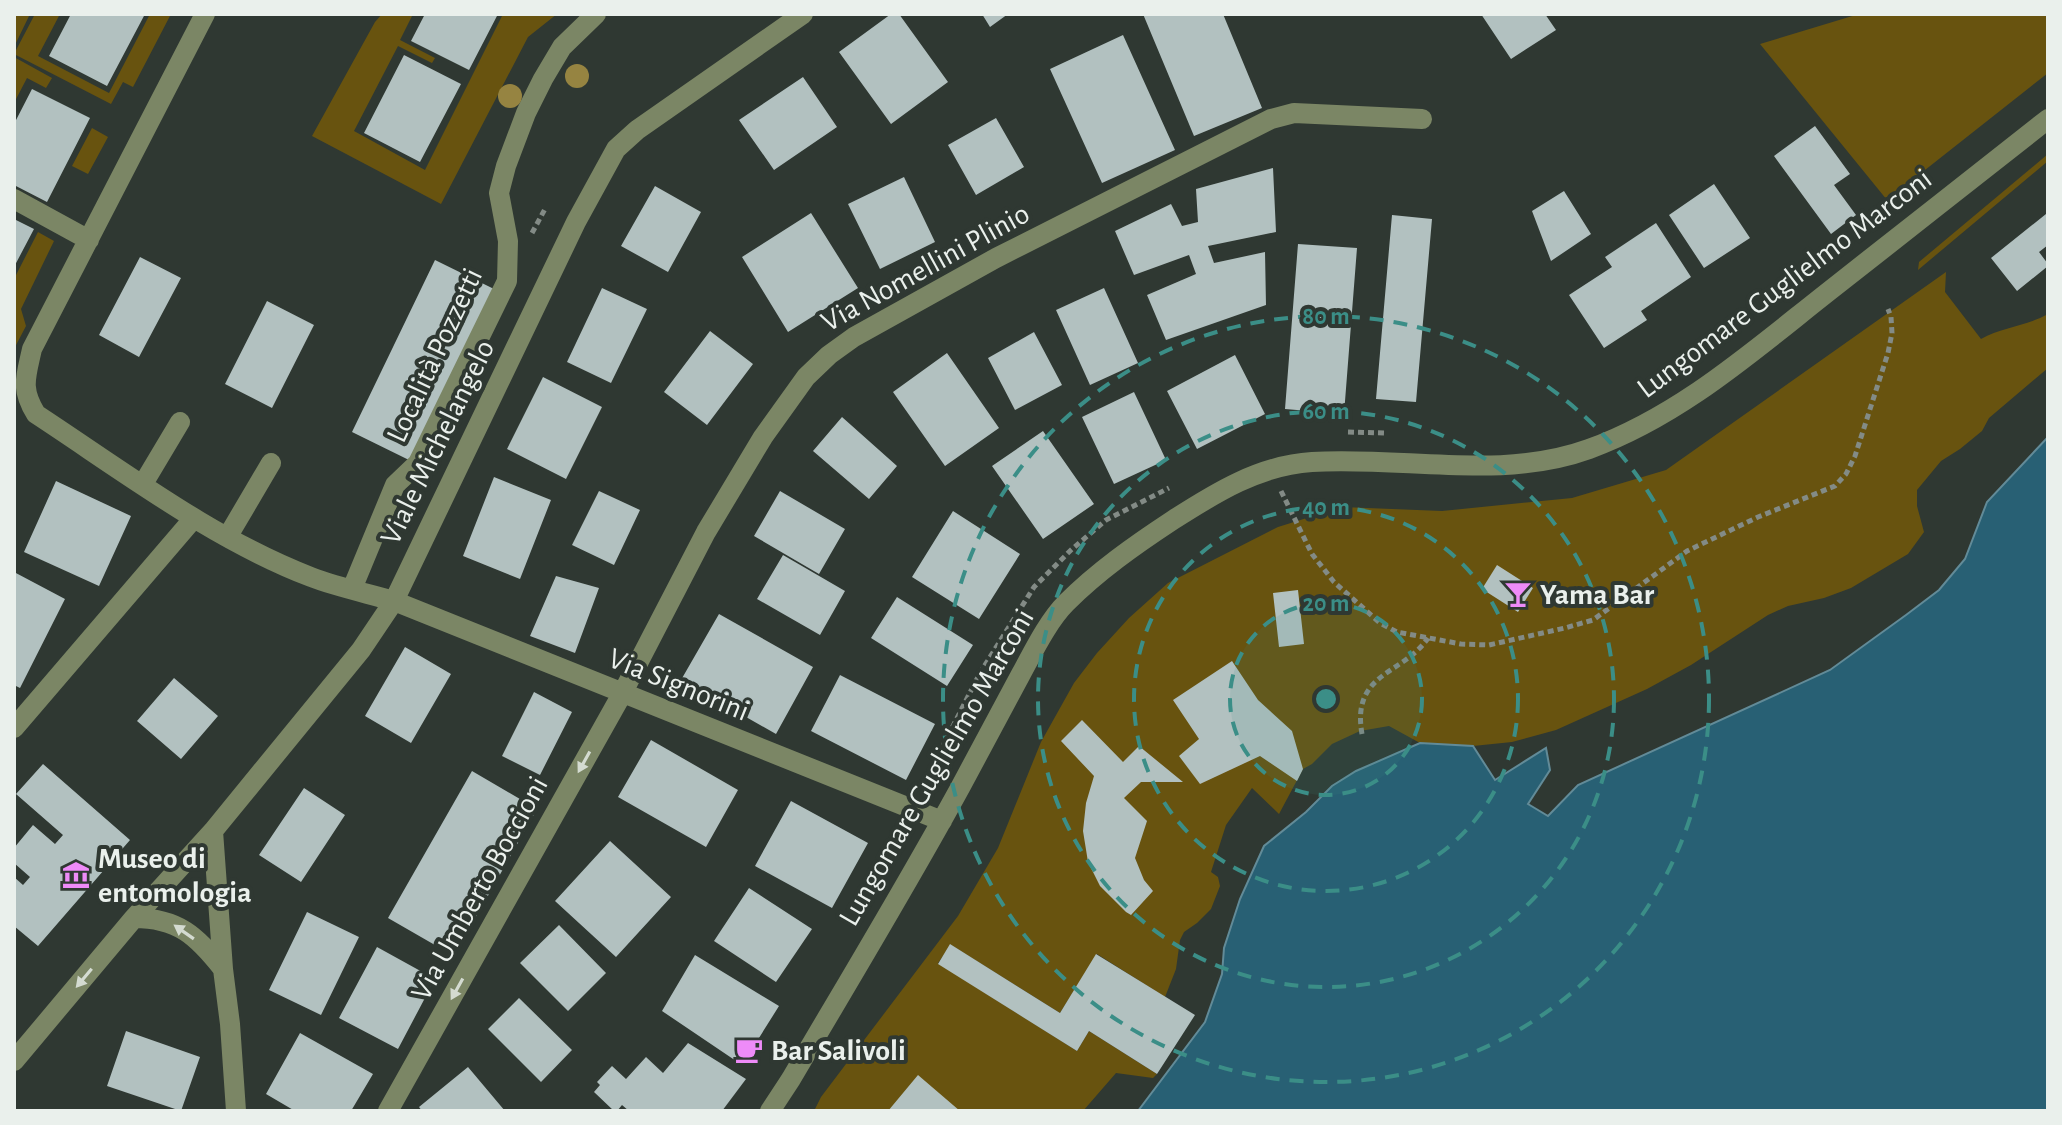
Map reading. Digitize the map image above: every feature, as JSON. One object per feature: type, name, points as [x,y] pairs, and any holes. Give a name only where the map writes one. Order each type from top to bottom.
[{"type":"street","points":[[205,14],[32,349],[20,401],[194,518],[312,577],[394,601]]},
{"type":"street","name":"Località Pozzetti","points":[[352,589],[395,485],[418,463],[507,281],[508,241],[499,193],[526,113],[562,47],[596,14]]},
{"type":"street","name":"Viale Michelangelo","points":[[14,1061],[134,918],[213,831],[361,650],[394,601],[576,222],[616,149],[637,130],[803,14]]},
{"type":"street","name":"Via Nomellini Plinio","points":[[622,694],[706,532],[763,437],[806,377],[854,337],[996,258],[1271,119],[1294,113],[1422,119]]},
{"type":"street","name":"Lungomare Guglielmo Marconi","points":[[770,1111],[942,821],[1033,654],[1062,607],[1096,575],[1140,542],[1234,484],[1271,469],[1309,462],[1527,464],[1586,450],[1640,427],[1683,404],[2048,119]]},
{"type":"street","points":[[14,199],[89,240]]},
{"type":"street","points":[[143,484],[180,422]]},
{"type":"street","points":[[228,536],[271,463]]},
{"type":"street","points":[[14,728],[194,518]]},
{"type":"street","name":"Via Signorini","points":[[394,601],[942,821]]},
{"type":"street","name":"Via Umberto Boccioni","points":[[388,1111],[622,694]]},
{"type":"street","points":[[213,831],[236,1111]]},
{"type":"street","points":[[134,918],[162,919],[182,929],[206,948],[223,969]]},
{"type":"path","points":[[528,241],[545,209]]},
{"type":"path","points":[[1271,469],[1312,554],[1334,582],[1380,623],[1397,632],[1461,644],[1489,645],[1565,628],[1593,620],[1687,551],[1758,517],[1835,486],[1846,474],[1855,456],[1888,353],[1892,333],[1888,309]]},
{"type":"path","points":[[1335,433],[1389,433]]},
{"type":"path","points":[[925,781],[980,673],[1034,587],[1106,520],[1172,487]]},
{"type":"path","points":[[1362,734],[1361,713],[1373,684],[1383,673],[1413,657],[1428,638]]},
{"type":"shaded area","points":[[14,14],[30,14],[14,47]]},
{"type":"shaded area","points":[[35,14],[60,14],[38,56],[109,93],[150,14],[171,14],[133,87],[123,82],[111,104],[14,54]]},
{"type":"shaded area","points":[[382,14],[413,14],[400,40],[435,58],[432,63],[398,46],[354,131],[425,170],[503,14],[557,14],[528,37],[441,204],[312,136]]},
{"type":"shaded area","points":[[1859,14],[2048,14],[2048,73],[1887,200],[1760,44]]},
{"type":"shaded area","points":[[14,57],[52,78],[46,88],[27,78],[14,103]]},
{"type":"shaded area","points":[[92,128],[108,137],[88,174],[72,166]]},
{"type":"shaded area","points":[[2048,154],[2048,161],[1918,270],[1919,262]]},
{"type":"shaded area","points":[[38,232],[54,241],[21,309],[26,326],[14,349],[14,279]]},
{"type":"shaded area","points":[[1946,272],[1945,292],[1981,339],[2048,314],[2048,368],[1989,418],[1982,431],[1941,461],[1917,490],[1917,506],[1924,532],[1908,554],[1851,588],[1768,615],[1691,665],[1647,689],[1556,730],[1512,742],[1473,746],[1420,743],[1389,726],[1360,731],[1332,744],[1303,769],[1279,814],[1252,788],[1226,825],[1211,872],[1218,877],[1220,886],[1211,909],[1184,932],[1180,940],[1176,969],[1165,997],[1097,954],[1060,1013],[951,945],[938,963],[1077,1051],[1089,1031],[1157,1074],[1153,1078],[1116,1073],[1083,1111],[814,1111],[821,1097],[958,916],[998,848],[1041,742],[1074,683],[1129,618],[1168,583],[1278,527],[1342,507],[1442,511],[1572,498],[1666,470]]},
{"type":"water","points":[[2048,437],[2048,1111],[1138,1111],[1205,1022],[1222,974],[1224,948],[1240,899],[1264,846],[1332,786],[1356,771],[1420,743],[1473,746],[1495,780],[1546,748],[1550,770],[1528,804],[1548,816],[1578,785],[1830,670],[1939,590],[1965,559],[1987,502]]},
{"type":"building","points":[[71,14],[145,14],[107,86],[49,56]]},
{"type":"building","points":[[425,14],[498,14],[469,70],[411,41]]},
{"type":"building","points":[[891,14],[899,14],[948,82],[891,124],[839,52]]},
{"type":"building","points":[[982,14],[1008,14],[990,27]]},
{"type":"building","points":[[1143,14],[1223,14],[1262,108],[1194,136]]},
{"type":"building","points":[[1481,14],[1545,14],[1556,30],[1511,59]]},
{"type":"building","points":[[1123,35],[1175,150],[1102,183],[1050,69]]},
{"type":"building","points":[[404,55],[461,84],[420,162],[364,133]]},
{"type":"building","points":[[803,77],[837,127],[774,170],[739,120]]},
{"type":"building","points":[[32,89],[90,118],[47,202],[14,185],[14,124]]},
{"type":"building","points":[[996,118],[1024,167],[976,195],[948,145]]},
{"type":"building","points":[[1815,126],[1850,174],[1834,185],[1856,215],[1831,234],[1774,156]]},
{"type":"building","points":[[1273,168],[1276,232],[1208,246],[1214,263],[1265,252],[1266,305],[1166,340],[1147,295],[1196,274],[1189,255],[1134,275],[1115,231],[1171,204],[1182,226],[1198,222],[1196,189]]},
{"type":"building","points":[[904,177],[935,242],[880,269],[848,204]]},
{"type":"building","points":[[1714,184],[1750,238],[1704,268],[1669,215]]},
{"type":"building","points":[[655,186],[701,212],[668,272],[621,246]]},
{"type":"building","points":[[1564,191],[1591,234],[1551,261],[1532,211]]},
{"type":"building","points":[[811,213],[858,288],[788,332],[742,257]]},
{"type":"building","points":[[2046,214],[2048,245],[2039,252],[2048,266],[2017,291],[1991,258]]},
{"type":"building","points":[[1392,215],[1432,219],[1416,402],[1376,399]]},
{"type":"building","points":[[14,219],[34,229],[14,267]]},
{"type":"building","points":[[1656,223],[1691,277],[1641,311],[1647,320],[1604,348],[1569,295],[1612,267],[1605,257]]},
{"type":"building","points":[[1298,244],[1357,248],[1344,414],[1285,409]]},
{"type":"building","points":[[140,257],[181,278],[139,357],[99,335]]},
{"type":"building","points":[[435,260],[494,289],[411,461],[352,432]]},
{"type":"building","points":[[602,288],[647,309],[611,383],[567,362]]},
{"type":"building","points":[[1104,288],[1138,363],[1090,385],[1056,310]]},
{"type":"building","points":[[267,301],[314,325],[272,408],[225,384]]},
{"type":"building","points":[[710,331],[753,364],[707,425],[664,392]]},
{"type":"building","points":[[1034,332],[1062,385],[1015,410],[988,358]]},
{"type":"building","points":[[947,353],[999,428],[945,466],[893,392]]},
{"type":"building","points":[[1235,355],[1265,414],[1197,449],[1167,391]]},
{"type":"building","points":[[543,377],[602,407],[566,479],[507,449]]},
{"type":"building","points":[[1134,392],[1166,460],[1114,484],[1082,417]]},
{"type":"building","points":[[842,417],[897,466],[869,499],[813,451]]},
{"type":"building","points":[[1043,431],[1094,504],[1043,539],[992,466]]},
{"type":"building","points":[[494,477],[551,500],[520,579],[463,556]]},
{"type":"building","points":[[56,481],[131,516],[99,586],[24,552]]},
{"type":"building","points":[[599,491],[640,510],[614,565],[572,545]]},
{"type":"building","points":[[780,491],[845,529],[819,574],[754,536]]},
{"type":"building","points":[[953,511],[1020,554],[979,619],[912,577]]},
{"type":"building","points":[[783,555],[845,591],[820,635],[757,599]]},
{"type":"building","points":[[1497,565],[1533,588],[1518,612],[1482,589]]},
{"type":"building","points":[[14,572],[65,599],[20,688],[14,685]]},
{"type":"building","points":[[556,576],[599,588],[575,653],[530,636]]},
{"type":"building","points":[[1298,590],[1304,644],[1279,647],[1273,593]]},
{"type":"building","points":[[897,597],[973,645],[947,686],[871,638]]},
{"type":"building","points":[[719,614],[813,667],[776,734],[681,680]]},
{"type":"building","points":[[405,647],[451,674],[411,743],[365,716]]},
{"type":"building","points":[[1232,661],[1258,700],[1292,731],[1303,769],[1297,781],[1260,756],[1200,784],[1179,756],[1199,739],[1173,700]]},
{"type":"building","points":[[840,675],[935,724],[906,780],[811,731]]},
{"type":"building","points":[[174,678],[218,716],[181,759],[137,721]]},
{"type":"building","points":[[534,692],[572,712],[540,775],[502,756]]},
{"type":"building","points":[[1082,720],[1123,762],[1139,746],[1183,782],[1141,782],[1124,798],[1147,821],[1135,858],[1144,880],[1153,891],[1131,915],[1100,886],[1088,862],[1083,831],[1086,803],[1094,776],[1061,741]]},
{"type":"building","points":[[651,740],[738,790],[706,847],[618,797]]},
{"type":"building","points":[[43,764],[130,840],[38,946],[14,926],[14,877],[23,885],[30,877],[14,863],[14,848],[33,825],[55,844],[63,835],[16,794]]},
{"type":"building","points":[[472,771],[537,809],[454,956],[388,918]]},
{"type":"building","points":[[304,788],[345,815],[301,882],[259,855]]},
{"type":"building","points":[[791,801],[868,843],[832,908],[755,866]]},
{"type":"building","points":[[610,841],[671,897],[616,957],[555,901]]},
{"type":"building","points":[[749,888],[812,929],[776,982],[714,941]]},
{"type":"building","points":[[307,912],[359,937],[321,1015],[269,990]]},
{"type":"building","points":[[559,925],[606,973],[568,1011],[520,963]]},
{"type":"building","points":[[950,944],[1060,1013],[1096,954],[1195,1015],[1157,1074],[1089,1031],[1077,1051],[938,964]]},
{"type":"building","points":[[377,947],[435,979],[398,1049],[339,1018]]},
{"type":"building","points":[[695,955],[779,1006],[742,1065],[662,1011]]},
{"type":"building","points":[[519,998],[572,1050],[541,1082],[488,1029]]},
{"type":"building","points":[[126,1031],[200,1057],[181,1111],[107,1086]]},
{"type":"building","points":[[300,1033],[373,1074],[351,1111],[295,1111],[266,1094]]},
{"type":"building","points":[[688,1043],[746,1079],[722,1111],[629,1111],[622,1105],[614,1111],[594,1092],[600,1085],[597,1082],[612,1066],[626,1079],[646,1057],[663,1073]]},
{"type":"building","points":[[468,1067],[505,1111],[422,1111],[419,1107]]},
{"type":"building","points":[[918,1075],[960,1111],[888,1111]]},
{"type":"place","name":"Yama Bar","points":[[1518,594]]},
{"type":"place","name":"Museo di entomologia","points":[[76,875]]},
{"type":"place","name":"Bar Salivoli","points":[[749,1050]]}]
